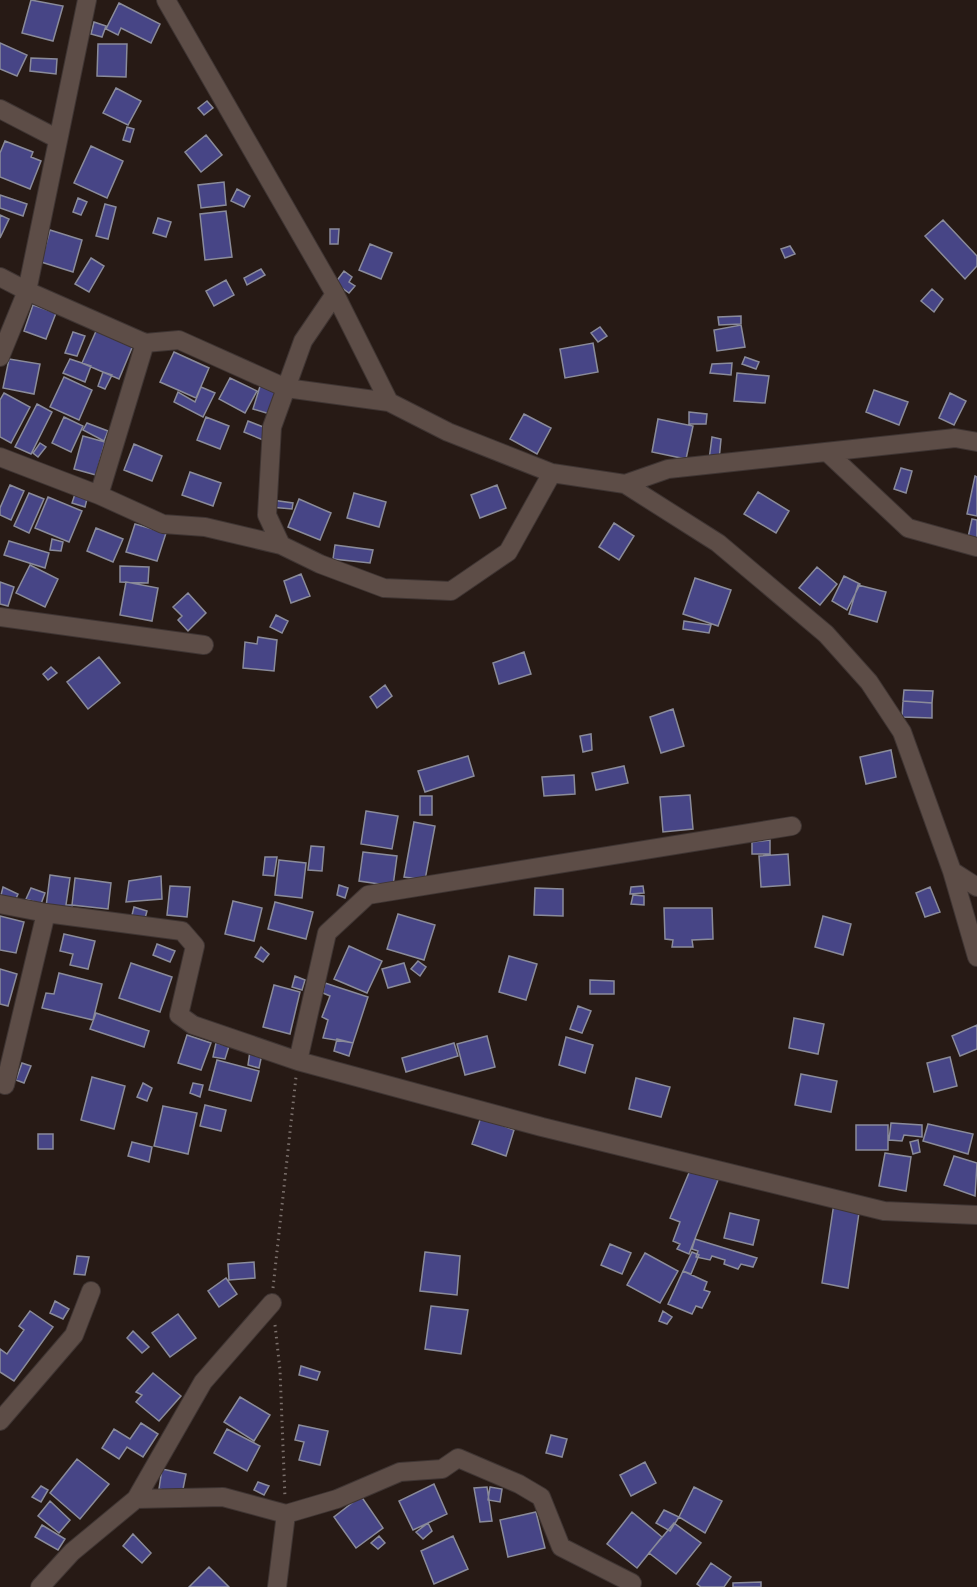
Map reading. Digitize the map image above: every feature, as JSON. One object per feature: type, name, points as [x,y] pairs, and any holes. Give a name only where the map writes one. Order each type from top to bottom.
[{"type":"street","points":[[0,357],[27,291],[87,0]]},
{"type":"street","points":[[166,0],[335,294],[389,402]]},
{"type":"street","points":[[0,110],[58,139]]},
{"type":"street","points":[[0,277],[145,344],[179,340],[286,388],[389,402],[448,432],[552,473],[625,484],[718,543],[826,634],[869,682],[902,732],[952,871],[977,957]]},
{"type":"street","points":[[280,545],[267,515],[272,427],[303,341],[335,294]]},
{"type":"street","points":[[99,495],[145,344]]},
{"type":"street","points":[[625,484],[668,469],[955,438],[977,442]]},
{"type":"street","points":[[827,452],[908,528],[977,547]]},
{"type":"street","points":[[0,457],[99,495],[163,524],[205,527],[280,545],[320,564],[384,588],[451,591],[508,552],[552,473]]},
{"type":"street","points":[[0,618],[204,645]]},
{"type":"street","points":[[298,1061],[327,933],[368,895],[792,826]]},
{"type":"street","points":[[952,871],[977,887]]},
{"type":"street","points":[[0,904],[46,913],[182,931],[195,946],[179,1015],[193,1025],[298,1061],[542,1126],[884,1211],[977,1215]]},
{"type":"street","points":[[5,1085],[46,913]]},
{"type":"street","points":[[0,1421],[74,1335],[92,1291]]},
{"type":"street","points":[[40,1587],[72,1552],[136,1499],[203,1382],[272,1303]]},
{"type":"street","points":[[136,1499],[223,1497],[286,1515],[337,1499],[400,1472],[442,1469],[458,1458],[519,1484],[540,1497],[561,1547],[632,1583]]},
{"type":"street","points":[[277,1587],[286,1515]]},
{"type":"building","points":[[31,0],[63,6],[53,41],[22,33]]},
{"type":"building","points":[[119,3],[160,24],[151,43],[121,28],[118,35],[106,29]]},
{"type":"building","points":[[94,22],[106,26],[102,37],[91,34]]},
{"type":"building","points":[[0,43],[27,55],[17,76],[0,69]]},
{"type":"building","points":[[98,44],[127,44],[126,77],[97,76]]},
{"type":"building","points":[[31,58],[57,59],[56,74],[30,71]]},
{"type":"building","points":[[116,88],[141,101],[128,125],[103,113]]},
{"type":"building","points":[[207,101],[213,108],[204,115],[198,108]]},
{"type":"building","points":[[127,127],[134,129],[130,142],[123,140]]},
{"type":"building","points":[[206,135],[222,155],[201,172],[185,152]]},
{"type":"building","points":[[5,141],[33,152],[31,157],[41,161],[30,189],[0,177],[0,153]]},
{"type":"building","points":[[91,146],[123,161],[107,198],[74,183]]},
{"type":"building","points":[[224,182],[226,205],[201,208],[198,185]]},
{"type":"building","points":[[237,189],[250,196],[244,207],[231,201]]},
{"type":"building","points":[[0,195],[27,204],[23,216],[0,208]]},
{"type":"building","points":[[78,198],[87,202],[81,215],[73,212]]},
{"type":"building","points":[[105,204],[116,207],[108,239],[96,236]]},
{"type":"building","points":[[226,211],[232,257],[205,260],[200,214]]},
{"type":"building","points":[[0,215],[9,219],[0,238]]},
{"type":"building","points":[[158,218],[171,222],[166,237],[153,233]]},
{"type":"building","points":[[943,220],[977,256],[977,266],[965,279],[925,236]]},
{"type":"building","points":[[330,229],[339,229],[338,244],[330,244]]},
{"type":"building","points":[[50,230],[82,240],[73,272],[41,262]]},
{"type":"building","points":[[370,244],[392,253],[381,279],[359,270]]},
{"type":"building","points":[[790,246],[795,254],[785,258],[781,249]]},
{"type":"building","points":[[91,258],[104,266],[89,292],[75,284]]},
{"type":"building","points":[[261,269],[265,275],[247,285],[244,278]]},
{"type":"building","points":[[344,271],[352,277],[349,282],[355,286],[349,293],[335,283]]},
{"type":"building","points":[[226,280],[234,295],[214,306],[206,291]]},
{"type":"building","points":[[932,289],[943,299],[934,312],[921,301]]},
{"type":"building","points":[[33,305],[56,313],[46,339],[24,331]]},
{"type":"building","points":[[741,316],[741,324],[719,325],[718,317]]},
{"type":"building","points":[[741,325],[745,347],[717,351],[714,330]]},
{"type":"building","points":[[600,327],[607,336],[598,342],[591,333]]},
{"type":"building","points":[[97,329],[134,343],[119,379],[82,363]]},
{"type":"building","points":[[73,332],[85,336],[77,356],[65,353]]},
{"type":"building","points":[[593,343],[598,372],[565,378],[560,349]]},
{"type":"building","points":[[174,352],[209,368],[196,398],[160,382]]},
{"type":"building","points":[[745,357],[759,362],[756,369],[742,364]]},
{"type":"building","points":[[9,359],[40,364],[34,394],[3,388]]},
{"type":"building","points":[[70,359],[91,366],[85,382],[63,373]]},
{"type":"building","points":[[732,363],[731,375],[710,373],[712,364]]},
{"type":"building","points":[[103,372],[112,375],[105,389],[98,386]]},
{"type":"building","points":[[737,373],[769,376],[765,403],[734,401]]},
{"type":"building","points":[[64,377],[92,390],[79,420],[50,407]]},
{"type":"building","points":[[230,378],[257,391],[245,413],[219,399]]},
{"type":"building","points":[[261,383],[278,389],[270,414],[253,409]]},
{"type":"building","points":[[201,387],[215,393],[203,417],[174,402],[178,392],[195,402]]},
{"type":"building","points":[[874,390],[908,402],[899,425],[866,412]]},
{"type":"building","points":[[4,393],[30,407],[11,443],[0,437],[0,400]]},
{"type":"building","points":[[950,393],[966,401],[954,425],[939,418]]},
{"type":"building","points":[[37,404],[52,412],[31,454],[15,447]]},
{"type":"building","points":[[689,412],[707,414],[706,424],[689,424]]},
{"type":"building","points":[[524,414],[551,428],[537,454],[510,439]]},
{"type":"building","points":[[64,417],[83,426],[71,452],[52,443]]},
{"type":"building","points":[[206,417],[229,426],[220,449],[197,440]]},
{"type":"building","points":[[658,419],[693,426],[686,459],[652,452]]},
{"type":"building","points":[[248,421],[266,428],[263,440],[244,432]]},
{"type":"building","points":[[87,423],[108,431],[104,441],[83,430]]},
{"type":"building","points":[[83,436],[105,442],[96,475],[74,469]]},
{"type":"building","points":[[712,437],[721,439],[719,460],[709,460]]},
{"type":"building","points":[[40,443],[46,447],[38,457],[33,453]]},
{"type":"building","points":[[134,444],[162,456],[152,481],[124,470]]},
{"type":"building","points":[[901,468],[912,471],[906,493],[894,489]]},
{"type":"building","points":[[190,472],[221,483],[213,506],[182,495]]},
{"type":"building","points":[[975,476],[977,477],[977,516],[967,514]]},
{"type":"building","points":[[10,485],[24,491],[11,520],[0,515],[0,508]]},
{"type":"building","points":[[497,485],[506,508],[480,518],[471,495]]},
{"type":"building","points":[[758,492],[789,511],[776,533],[744,514]]},
{"type":"building","points":[[29,493],[44,499],[29,533],[14,526]]},
{"type":"building","points":[[354,493],[386,502],[379,527],[347,518]]},
{"type":"building","points":[[75,494],[87,499],[85,507],[72,503]]},
{"type":"building","points":[[48,497],[82,511],[69,542],[35,528]]},
{"type":"building","points":[[299,499],[331,513],[320,540],[288,527]]},
{"type":"building","points":[[272,500],[293,503],[292,509],[270,507]]},
{"type":"building","points":[[972,519],[977,520],[977,544],[967,542]]},
{"type":"building","points":[[614,523],[634,536],[619,560],[599,547]]},
{"type":"building","points":[[135,524],[166,533],[157,561],[126,552]]},
{"type":"building","points":[[96,528],[123,539],[113,562],[87,551]]},
{"type":"building","points":[[52,539],[63,542],[61,551],[50,550]]},
{"type":"building","points":[[9,541],[49,553],[45,568],[4,555]]},
{"type":"building","points":[[335,545],[373,550],[370,563],[333,559]]},
{"type":"building","points":[[30,565],[58,579],[45,607],[16,593]]},
{"type":"building","points":[[120,566],[149,567],[148,583],[120,582]]},
{"type":"building","points":[[817,567],[837,584],[820,605],[799,588]]},
{"type":"building","points":[[301,574],[310,596],[291,603],[284,581]]},
{"type":"building","points":[[844,576],[860,584],[847,610],[832,601]]},
{"type":"building","points":[[695,578],[731,590],[718,626],[683,614]]},
{"type":"building","points":[[0,582],[14,587],[8,606],[0,604]]},
{"type":"building","points":[[126,582],[158,588],[152,621],[120,615]]},
{"type":"building","points":[[858,585],[886,592],[877,622],[849,614]]},
{"type":"building","points":[[188,593],[206,613],[188,631],[178,620],[182,616],[173,607]]},
{"type":"building","points":[[276,615],[288,621],[282,633],[270,627]]},
{"type":"building","points":[[684,621],[711,625],[709,633],[683,629]]},
{"type":"building","points":[[258,637],[277,640],[274,671],[243,668],[245,642],[257,644]]},
{"type":"building","points":[[524,652],[531,674],[499,684],[493,663]]},
{"type":"building","points":[[99,657],[120,683],[88,709],[67,682]]},
{"type":"building","points":[[51,667],[57,673],[48,680],[43,674]]},
{"type":"building","points":[[385,685],[392,696],[377,708],[370,697]]},
{"type":"building","points":[[904,690],[933,691],[932,703],[903,701]]},
{"type":"building","points":[[903,701],[932,703],[932,718],[902,717]]},
{"type":"building","points":[[673,709],[684,746],[661,753],[650,717]]},
{"type":"building","points":[[591,734],[592,750],[583,752],[580,736]]},
{"type":"building","points":[[891,750],[896,777],[866,784],[860,757]]},
{"type":"building","points":[[468,756],[474,776],[425,792],[418,771]]},
{"type":"building","points":[[624,766],[628,783],[596,790],[592,773]]},
{"type":"building","points":[[574,775],[575,794],[544,796],[542,777]]},
{"type":"building","points":[[690,795],[693,829],[663,832],[660,797]]},
{"type":"building","points":[[420,796],[432,796],[432,815],[420,815]]},
{"type":"building","points":[[366,811],[398,816],[392,849],[361,844]]},
{"type":"building","points":[[414,822],[435,826],[425,880],[404,877]]},
{"type":"building","points":[[770,840],[770,854],[752,854],[752,842]]},
{"type":"building","points":[[311,846],[324,847],[322,871],[308,870]]},
{"type":"building","points":[[363,852],[397,856],[393,886],[359,881]]},
{"type":"building","points":[[788,854],[790,885],[761,887],[759,856]]},
{"type":"building","points":[[265,857],[277,857],[274,876],[263,875]]},
{"type":"building","points":[[279,860],[306,863],[302,898],[275,895]]},
{"type":"building","points":[[50,875],[70,878],[66,905],[72,905],[72,912],[46,907]]},
{"type":"building","points":[[161,876],[162,899],[126,902],[129,881]]},
{"type":"building","points":[[75,878],[111,883],[108,909],[72,905]]},
{"type":"building","points":[[339,885],[348,888],[345,898],[337,895]]},
{"type":"building","points":[[170,886],[190,887],[187,917],[167,915]]},
{"type":"building","points":[[643,886],[644,893],[630,894],[631,887]]},
{"type":"building","points":[[3,887],[18,894],[13,905],[0,899]]},
{"type":"building","points":[[930,887],[940,912],[925,917],[916,893]]},
{"type":"building","points":[[31,888],[45,893],[41,904],[26,899]]},
{"type":"building","points":[[535,888],[563,889],[563,916],[534,915]]},
{"type":"building","points":[[633,895],[644,896],[644,905],[631,904]]},
{"type":"building","points":[[233,901],[262,908],[254,941],[225,934]]},
{"type":"building","points":[[275,902],[313,912],[306,939],[268,929]]},
{"type":"building","points":[[134,907],[147,911],[144,922],[131,919]]},
{"type":"building","points":[[664,908],[712,908],[713,939],[692,940],[693,947],[672,947],[673,940],[665,939]]},
{"type":"building","points":[[398,914],[435,925],[424,960],[387,949]]},
{"type":"building","points":[[0,916],[24,922],[16,953],[0,950]]},
{"type":"building","points":[[823,916],[851,924],[843,955],[815,947]]},
{"type":"building","points":[[64,934],[95,941],[88,969],[70,965],[73,954],[60,951]]},
{"type":"building","points":[[157,944],[175,951],[170,962],[153,955]]},
{"type":"building","points":[[349,946],[382,961],[367,993],[334,979]]},
{"type":"building","points":[[261,947],[269,954],[263,962],[255,957]]},
{"type":"building","points":[[509,956],[537,964],[526,1000],[499,992]]},
{"type":"building","points":[[418,961],[426,967],[420,976],[411,969]]},
{"type":"building","points":[[131,963],[172,977],[160,1012],[119,998]]},
{"type":"building","points":[[404,963],[410,982],[388,988],[382,969]]},
{"type":"building","points":[[0,969],[17,974],[8,1006],[0,1004]]},
{"type":"building","points":[[59,973],[102,984],[93,1020],[42,1008],[46,993],[54,994]]},
{"type":"building","points":[[295,976],[305,980],[302,990],[292,987]]},
{"type":"building","points":[[590,980],[614,981],[614,994],[590,994]]},
{"type":"building","points":[[325,983],[368,997],[353,1043],[323,1038],[328,1020],[322,1017],[330,996],[323,993]]},
{"type":"building","points":[[274,985],[300,992],[290,1034],[263,1027]]},
{"type":"building","points":[[578,1006],[591,1011],[582,1033],[570,1029]]},
{"type":"building","points":[[96,1013],[149,1031],[144,1047],[90,1029]]},
{"type":"building","points":[[794,1018],[824,1024],[818,1054],[789,1048]]},
{"type":"building","points":[[977,1025],[977,1049],[960,1056],[952,1036]]},
{"type":"building","points":[[187,1035],[211,1043],[201,1070],[178,1063]]},
{"type":"building","points":[[487,1036],[495,1067],[465,1075],[457,1044]]},
{"type":"building","points":[[566,1037],[593,1045],[585,1073],[559,1065]]},
{"type":"building","points":[[337,1039],[353,1043],[349,1056],[334,1051]]},
{"type":"building","points":[[216,1043],[229,1046],[225,1059],[213,1057]]},
{"type":"building","points":[[454,1043],[458,1056],[406,1072],[402,1058]]},
{"type":"building","points":[[250,1051],[262,1054],[259,1068],[248,1065]]},
{"type":"building","points":[[950,1057],[957,1086],[934,1092],[927,1063]]},
{"type":"building","points":[[217,1060],[259,1071],[251,1101],[209,1090]]},
{"type":"building","points":[[22,1063],[31,1066],[24,1083],[16,1080]]},
{"type":"building","points":[[801,1074],[837,1081],[831,1112],[795,1105]]},
{"type":"building","points":[[92,1077],[125,1086],[114,1129],[81,1120]]},
{"type":"building","points":[[636,1078],[670,1087],[661,1117],[629,1109]]},
{"type":"building","points":[[143,1083],[152,1088],[147,1101],[137,1097]]},
{"type":"building","points":[[193,1083],[203,1085],[200,1097],[190,1093]]},
{"type":"building","points":[[205,1105],[226,1110],[221,1131],[200,1126]]},
{"type":"building","points":[[163,1106],[197,1113],[188,1154],[154,1146]]},
{"type":"building","points":[[481,1117],[514,1130],[506,1156],[472,1144]]},
{"type":"building","points":[[891,1123],[922,1125],[922,1137],[904,1135],[902,1141],[889,1140]]},
{"type":"building","points":[[928,1124],[973,1134],[968,1154],[923,1141]]},
{"type":"building","points":[[856,1125],[888,1125],[888,1150],[856,1150]]},
{"type":"building","points":[[38,1134],[53,1134],[53,1149],[38,1149]]},
{"type":"building","points":[[918,1140],[920,1152],[913,1154],[910,1142]]},
{"type":"building","points":[[132,1142],[152,1147],[149,1162],[128,1156]]},
{"type":"building","points":[[885,1153],[911,1157],[906,1191],[879,1186]]},
{"type":"building","points":[[954,1156],[977,1163],[975,1196],[944,1185]]},
{"type":"building","points":[[691,1168],[718,1180],[689,1254],[677,1249],[680,1244],[673,1241],[680,1222],[670,1218]]},
{"type":"building","points":[[834,1203],[860,1206],[848,1288],[822,1283]]},
{"type":"building","points":[[730,1213],[759,1220],[753,1245],[724,1238]]},
{"type":"building","points":[[695,1239],[757,1258],[753,1267],[741,1264],[738,1269],[724,1264],[725,1260],[712,1256],[710,1260],[696,1257],[698,1251],[692,1249]]},
{"type":"building","points":[[610,1244],[631,1253],[622,1274],[601,1265]]},
{"type":"building","points":[[425,1252],[460,1256],[457,1295],[420,1291]]},
{"type":"building","points":[[692,1252],[699,1255],[691,1274],[683,1271]]},
{"type":"building","points":[[645,1253],[678,1271],[660,1303],[627,1285]]},
{"type":"building","points":[[77,1256],[89,1257],[85,1275],[74,1274]]},
{"type":"building","points":[[254,1262],[255,1278],[229,1280],[228,1264]]},
{"type":"building","points":[[683,1271],[707,1282],[704,1290],[710,1292],[702,1308],[696,1306],[692,1314],[668,1304]]},
{"type":"building","points":[[226,1278],[237,1294],[219,1307],[208,1291]]},
{"type":"building","points":[[55,1301],[69,1309],[63,1319],[50,1313]]},
{"type":"building","points":[[431,1306],[468,1310],[461,1354],[425,1349]]},
{"type":"building","points":[[30,1311],[53,1327],[14,1381],[0,1372],[0,1349],[7,1354],[24,1330],[19,1326]]},
{"type":"building","points":[[663,1311],[672,1317],[667,1324],[659,1321]]},
{"type":"building","points":[[178,1314],[196,1338],[170,1357],[152,1333]]},
{"type":"building","points":[[133,1331],[149,1347],[142,1353],[127,1338]]},
{"type":"building","points":[[301,1366],[320,1372],[317,1380],[299,1375]]},
{"type":"building","points":[[153,1373],[181,1396],[159,1421],[136,1402],[142,1395],[136,1392]]},
{"type":"building","points":[[240,1397],[270,1415],[254,1441],[224,1422]]},
{"type":"building","points":[[141,1423],[158,1434],[143,1457],[127,1447],[119,1459],[102,1448],[114,1429],[130,1439]]},
{"type":"building","points":[[299,1425],[328,1431],[320,1465],[299,1460],[304,1442],[295,1440]]},
{"type":"building","points":[[227,1429],[260,1446],[247,1471],[214,1453]]},
{"type":"building","points":[[551,1435],[567,1439],[562,1457],[546,1453]]},
{"type":"building","points":[[77,1459],[109,1484],[80,1519],[50,1493]]},
{"type":"building","points":[[645,1462],[656,1483],[631,1496],[620,1475]]},
{"type":"building","points":[[162,1469],[186,1474],[182,1494],[159,1489]]},
{"type":"building","points":[[258,1482],[269,1486],[264,1495],[254,1490]]},
{"type":"building","points":[[434,1484],[447,1514],[413,1530],[399,1501]]},
{"type":"building","points":[[41,1486],[48,1490],[41,1502],[32,1497]]},
{"type":"building","points":[[487,1487],[492,1521],[480,1522],[474,1488]]},
{"type":"building","points":[[490,1487],[502,1489],[500,1502],[488,1500]]},
{"type":"building","points":[[694,1487],[722,1501],[705,1533],[679,1517]]},
{"type":"building","points":[[361,1496],[383,1528],[356,1548],[334,1517]]},
{"type":"building","points":[[50,1501],[70,1520],[59,1533],[38,1516]]},
{"type":"building","points":[[664,1510],[679,1517],[670,1531],[656,1523]]},
{"type":"building","points":[[536,1512],[545,1548],[508,1557],[500,1520]]},
{"type":"building","points":[[632,1512],[662,1537],[637,1568],[607,1544]]},
{"type":"building","points":[[428,1523],[432,1531],[423,1539],[416,1532]]},
{"type":"building","points":[[674,1523],[701,1543],[676,1574],[649,1553]]},
{"type":"building","points":[[42,1525],[65,1539],[58,1550],[35,1537]]},
{"type":"building","points":[[133,1534],[151,1553],[142,1563],[123,1546]]},
{"type":"building","points":[[379,1536],[385,1543],[378,1549],[371,1543]]},
{"type":"building","points":[[453,1536],[468,1569],[434,1584],[421,1551]]},
{"type":"building","points":[[711,1563],[731,1577],[724,1587],[701,1587],[697,1584]]},
{"type":"building","points":[[209,1567],[229,1587],[189,1587]]},
{"type":"building","points":[[761,1582],[761,1587],[733,1587],[733,1583]]}]
